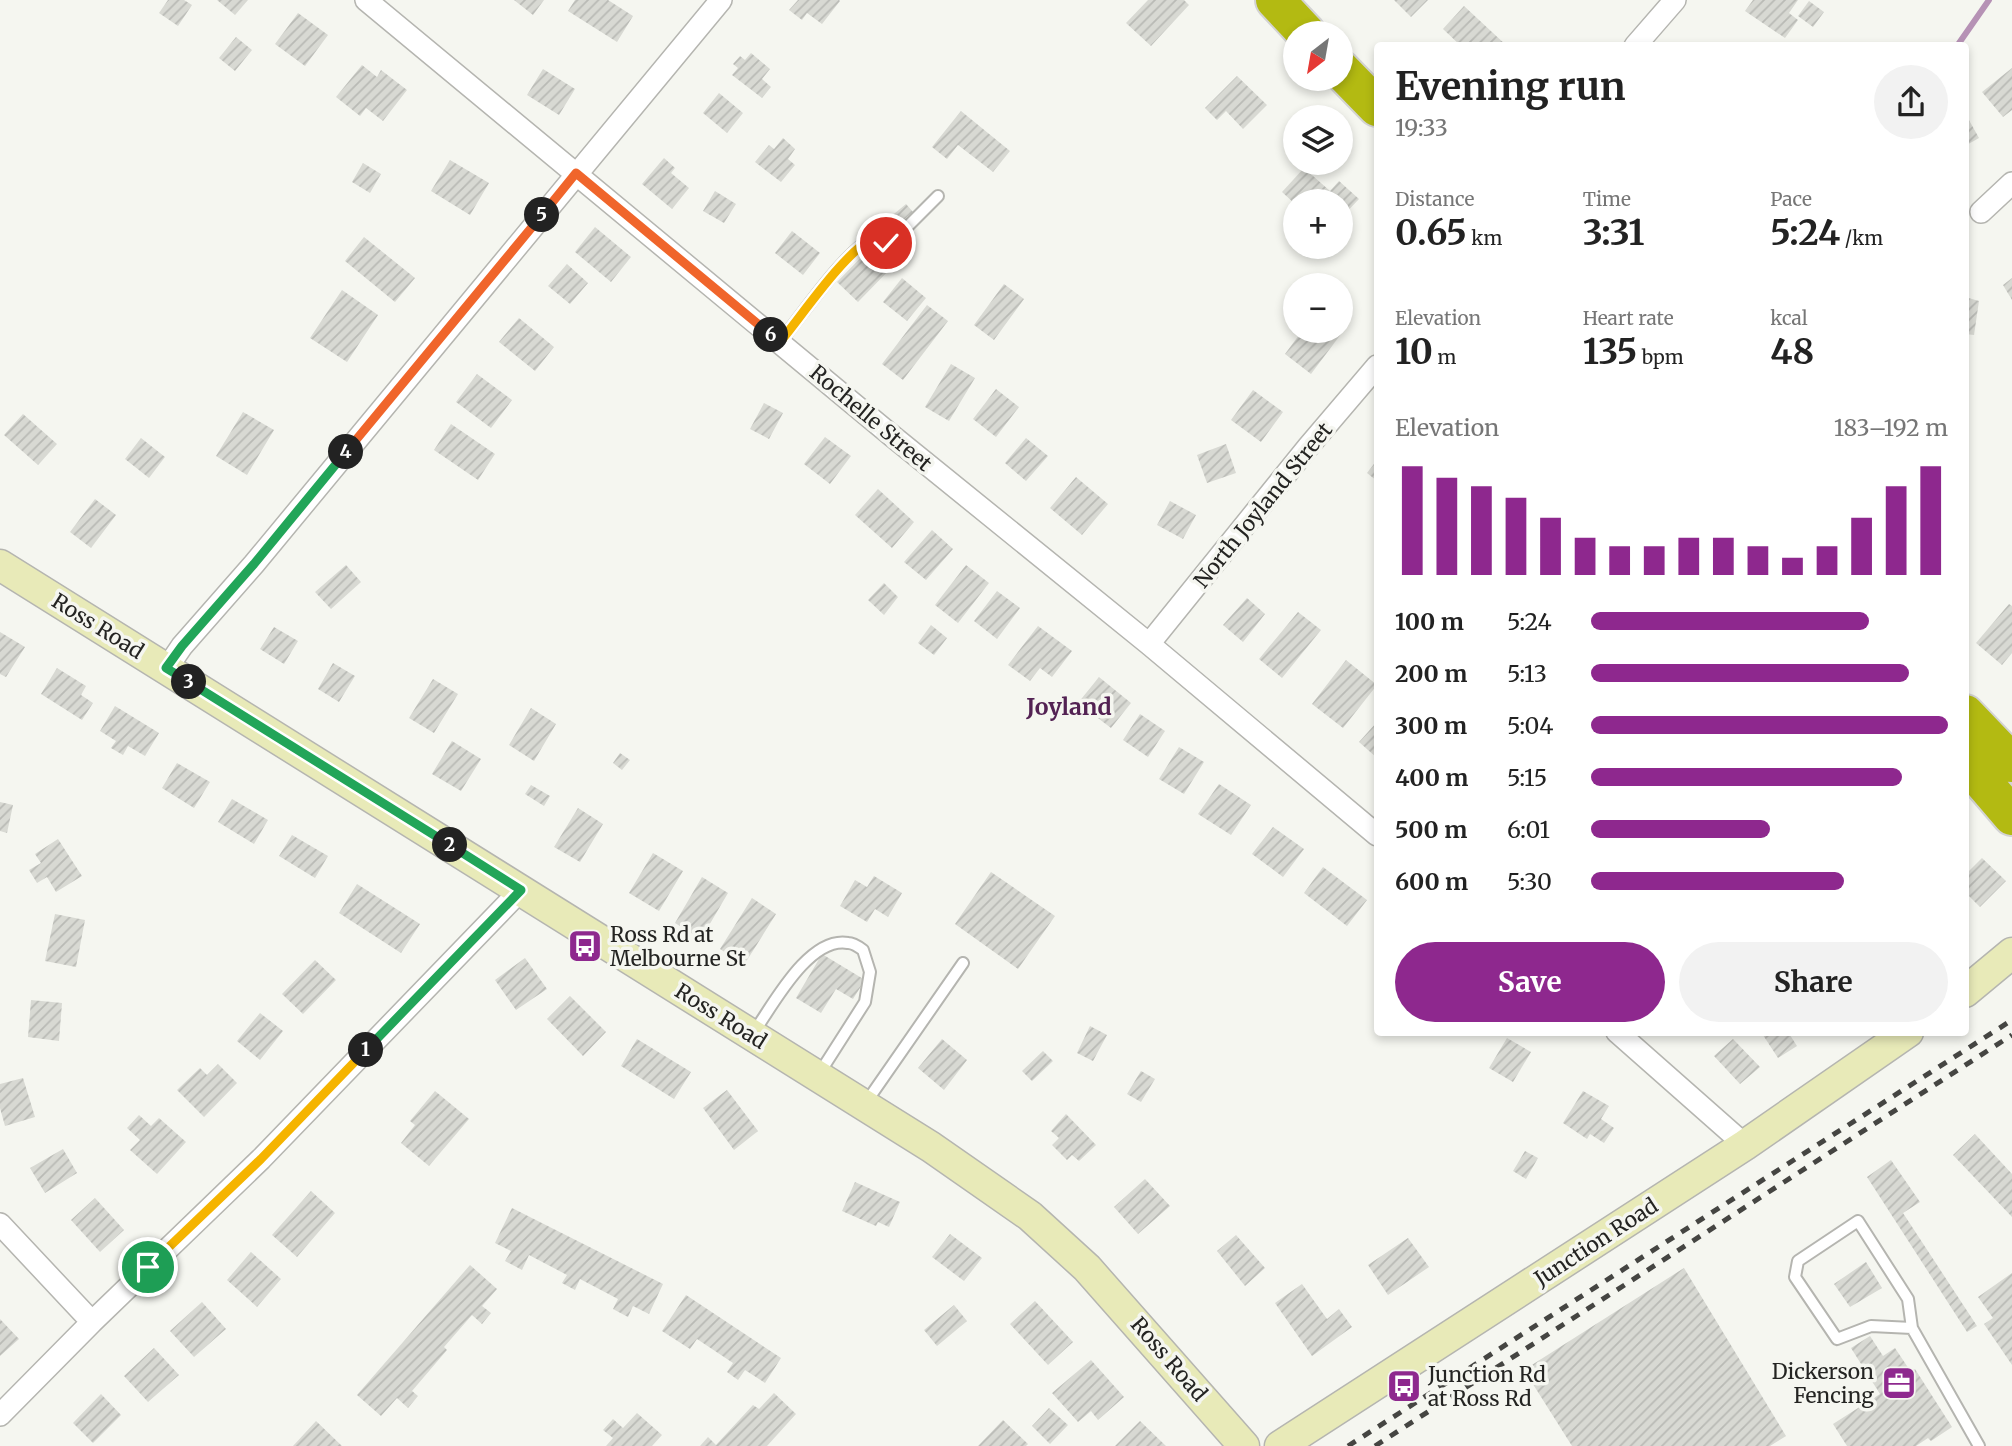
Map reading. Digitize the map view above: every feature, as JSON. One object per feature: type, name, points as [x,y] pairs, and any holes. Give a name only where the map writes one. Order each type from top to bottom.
[{"type":"highway","points":[[1275,0],[1295,21]]},
{"type":"highway","points":[[1353,82],[1374,104]]},
{"type":"highway","points":[[1969,717],[2012,763]]},
{"type":"highway","points":[[1969,766],[2012,816]]},
{"type":"street","name":"Rochelle Street","points":[[366,0],[1374,832]]},
{"type":"street","points":[[166,668],[721,0]]},
{"type":"street","points":[[1638,42],[1675,0]]},
{"type":"street","points":[[1982,212],[2012,183]]},
{"type":"street","name":"North Joyland Street","points":[[1149,644],[1374,370]]},
{"type":"street","name":"Ross Road","points":[[0,565],[931,1147],[1030,1216],[1087,1268],[1244,1446]]},
{"type":"street","points":[[0,1415],[261,1159],[521,890]]},
{"type":"street","points":[[1969,989],[2012,953]]},
{"type":"street","points":[[1622,1036],[1745,1145]]},
{"type":"street","name":"Junction Road","points":[[1280,1446],[1745,1145],[1902,1036]]},
{"type":"street","points":[[0,1224],[92,1322]]},
{"type":"lane","points":[[780,342],[845,261],[863,244],[871,239],[891,243],[938,196]]},
{"type":"lane","points":[[752,1035],[797,970],[824,946],[849,943],[863,950],[870,972],[865,1002],[817,1076]]},
{"type":"lane","points":[[864,1105],[963,962]]},
{"type":"lane","points":[[1912,1328],[1871,1326],[1837,1339],[1795,1277],[1798,1261],[1858,1221],[1908,1299],[1912,1328],[1979,1446]]},
{"type":"building","points":[[168,0],[184,0],[192,5],[178,26],[159,13]]},
{"type":"building","points":[[217,0],[248,0],[235,15]]},
{"type":"building","points":[[514,0],[544,0],[533,15]]},
{"type":"building","points":[[575,0],[608,0],[633,16],[617,42],[568,11]]},
{"type":"building","points":[[798,0],[840,1],[822,24],[807,13],[802,20],[789,10]]},
{"type":"building","points":[[1148,0],[1184,0],[1189,5],[1151,46],[1126,23]]},
{"type":"building","points":[[1394,0],[1428,0],[1411,17]]},
{"type":"building","points":[[1753,0],[1798,0],[1789,13],[1798,20],[1785,38],[1745,11]]},
{"type":"building","points":[[1809,1],[1824,12],[1813,27],[1798,16]]},
{"type":"building","points":[[1464,6],[1503,42],[1457,42],[1443,29]]},
{"type":"building","points":[[298,13],[328,35],[305,66],[275,44]]},
{"type":"building","points":[[236,37],[252,50],[235,71],[219,58]]},
{"type":"building","points":[[751,53],[770,69],[762,79],[771,87],[762,98],[732,75],[738,68],[733,64],[740,56],[745,60]]},
{"type":"building","points":[[362,65],[377,77],[381,70],[407,90],[383,121],[366,108],[360,116],[336,97]]},
{"type":"building","points":[[2012,68],[2012,110],[2003,117],[1982,92]]},
{"type":"building","points":[[543,69],[575,89],[559,115],[527,95]]},
{"type":"building","points":[[1237,76],[1267,105],[1243,129],[1226,111],[1217,120],[1205,108]]},
{"type":"building","points":[[719,93],[743,113],[727,133],[703,113]]},
{"type":"building","points":[[961,111],[1010,151],[993,172],[958,145],[947,159],[932,147]]},
{"type":"building","points":[[1969,120],[1979,138],[1969,144]]},
{"type":"building","points":[[783,138],[795,149],[788,159],[795,165],[781,182],[755,162],[769,145],[774,149]]},
{"type":"building","points":[[664,158],[675,168],[671,173],[689,188],[672,209],[642,184]]},
{"type":"building","points":[[450,160],[489,183],[470,215],[431,191]]},
{"type":"building","points":[[363,163],[381,174],[370,193],[352,182]]},
{"type":"building","points":[[1298,175],[1312,175],[1328,189],[1285,189]]},
{"type":"building","points":[[1339,181],[1348,189],[1332,189]]},
{"type":"building","points":[[715,191],[736,204],[724,223],[703,211]]},
{"type":"building","points":[[1353,194],[1359,199],[1353,205]]},
{"type":"building","points":[[906,204],[913,212],[885,235],[878,227]]},
{"type":"building","points":[[595,227],[631,257],[611,282],[575,252]]},
{"type":"building","points":[[792,231],[820,253],[803,275],[775,253]]},
{"type":"building","points":[[364,237],[415,278],[395,302],[345,261]]},
{"type":"building","points":[[874,244],[895,264],[858,302],[837,282]]},
{"type":"building","points":[[567,264],[588,283],[570,304],[548,286]]},
{"type":"building","points":[[902,278],[926,298],[907,321],[883,302]]},
{"type":"building","points":[[2012,278],[2012,300],[2003,285]]},
{"type":"building","points":[[1004,284],[1024,299],[994,340],[974,325]]},
{"type":"building","points":[[342,290],[378,315],[347,362],[310,338]]},
{"type":"building","points":[[1969,298],[1979,301],[1974,335],[1969,334]]},
{"type":"building","points":[[927,305],[948,321],[903,380],[882,364]]},
{"type":"building","points":[[519,318],[554,347],[535,371],[499,342]]},
{"type":"building","points":[[1293,343],[1334,343],[1311,374],[1285,354]]},
{"type":"building","points":[[951,364],[975,378],[949,421],[925,407]]},
{"type":"building","points":[[477,374],[512,400],[491,428],[456,402]]},
{"type":"building","points":[[996,389],[1019,407],[996,437],[973,419]]},
{"type":"building","points":[[1253,390],[1283,412],[1261,442],[1231,420]]},
{"type":"building","points":[[764,403],[783,413],[769,439],[750,429]]},
{"type":"building","points":[[243,412],[274,430],[247,475],[216,456]]},
{"type":"building","points":[[23,414],[57,444],[38,465],[4,435]]},
{"type":"building","points":[[451,424],[495,454],[478,480],[434,450]]},
{"type":"building","points":[[825,437],[851,456],[830,484],[804,464]]},
{"type":"building","points":[[141,438],[165,457],[149,478],[125,459]]},
{"type":"building","points":[[1026,438],[1048,456],[1026,481],[1005,463]]},
{"type":"building","points":[[1226,444],[1236,473],[1207,483],[1197,455]]},
{"type":"building","points":[[1374,464],[1374,479],[1367,473]]},
{"type":"building","points":[[1076,477],[1108,504],[1082,535],[1050,508]]},
{"type":"building","points":[[878,489],[914,522],[892,548],[855,515]]},
{"type":"building","points":[[95,499],[116,515],[91,548],[70,532]]},
{"type":"building","points":[[1170,501],[1196,515],[1183,539],[1157,525]]},
{"type":"building","points":[[932,530],[953,549],[926,580],[904,562]]},
{"type":"building","points":[[346,565],[361,582],[331,609],[315,592]]},
{"type":"building","points":[[966,565],[989,583],[958,623],[935,605]]},
{"type":"building","points":[[884,583],[898,597],[884,615],[868,600]]},
{"type":"building","points":[[997,591],[1020,608],[997,639],[974,621]]},
{"type":"building","points":[[1247,598],[1265,614],[1243,642],[1223,625]]},
{"type":"building","points":[[2009,604],[2012,606],[2012,653],[2002,665],[1976,643]]},
{"type":"building","points":[[1298,612],[1321,630],[1282,678],[1259,659]]},
{"type":"building","points":[[931,625],[947,638],[934,655],[918,643]]},
{"type":"building","points":[[1038,626],[1072,651],[1052,677],[1040,668],[1030,681],[1008,665]]},
{"type":"building","points":[[274,627],[298,641],[284,664],[260,649]]},
{"type":"building","points":[[0,632],[25,647],[6,677],[0,674]]},
{"type":"building","points":[[1346,660],[1374,683],[1374,689],[1343,728],[1312,704]]},
{"type":"building","points":[[333,663],[355,676],[339,702],[318,689]]},
{"type":"building","points":[[57,668],[86,686],[81,695],[93,703],[82,720],[41,694]]},
{"type":"building","points":[[1099,677],[1131,703],[1111,728],[1078,703]]},
{"type":"building","points":[[433,679],[458,694],[434,733],[409,718]]},
{"type":"building","points":[[115,706],[159,733],[145,756],[128,746],[123,755],[111,748],[116,741],[100,731]]},
{"type":"building","points":[[531,708],[556,724],[534,761],[509,745]]},
{"type":"building","points":[[1140,714],[1165,731],[1148,757],[1123,740]]},
{"type":"building","points":[[1374,725],[1374,755],[1359,742]]},
{"type":"building","points":[[452,741],[481,759],[461,791],[432,774]]},
{"type":"building","points":[[1179,747],[1204,762],[1184,794],[1159,779]]},
{"type":"building","points":[[620,753],[630,760],[622,770],[613,763]]},
{"type":"building","points":[[177,763],[210,782],[194,808],[162,788]]},
{"type":"building","points":[[1219,784],[1251,805],[1231,835],[1198,814]]},
{"type":"building","points":[[531,785],[550,796],[544,806],[525,794]]},
{"type":"building","points":[[232,799],[268,820],[254,844],[218,822]]},
{"type":"building","points":[[0,802],[13,805],[7,833],[0,831]]},
{"type":"building","points":[[578,808],[603,824],[580,862],[554,847]]},
{"type":"building","points":[[1273,827],[1304,849],[1283,877],[1252,854]]},
{"type":"building","points":[[292,835],[328,856],[315,878],[279,856]]},
{"type":"building","points":[[58,839],[82,876],[56,892],[47,877],[37,883],[29,870],[41,863],[35,854]]},
{"type":"building","points":[[653,853],[683,871],[659,911],[629,893]]},
{"type":"building","points":[[1982,858],[2006,881],[1980,907],[1969,896],[1969,871]]},
{"type":"building","points":[[1323,867],[1367,900],[1347,926],[1304,893]]},
{"type":"building","points":[[991,872],[1055,916],[1018,969],[955,924]]},
{"type":"building","points":[[874,876],[902,893],[888,917],[875,909],[867,922],[840,906],[855,880],[867,887]]},
{"type":"building","points":[[702,877],[728,893],[701,939],[675,923]]},
{"type":"building","points":[[357,884],[420,924],[401,953],[339,913]]},
{"type":"building","points":[[752,898],[776,914],[744,965],[720,949]]},
{"type":"building","points":[[55,914],[85,920],[76,967],[45,961]]},
{"type":"building","points":[[822,954],[865,980],[853,999],[836,989],[821,1013],[796,998]]},
{"type":"building","points":[[525,958],[547,989],[516,1010],[495,980]]},
{"type":"building","points":[[315,960],[336,980],[303,1014],[282,994]]},
{"type":"building","points":[[570,996],[606,1032],[583,1056],[547,1019]]},
{"type":"building","points":[[31,1000],[62,1003],[59,1041],[28,1037]]},
{"type":"building","points":[[260,1013],[283,1031],[260,1060],[237,1041]]},
{"type":"building","points":[[1090,1026],[1107,1035],[1093,1061],[1077,1053]]},
{"type":"building","points":[[1764,1036],[1791,1036],[1797,1046],[1778,1058]]},
{"type":"building","points":[[1507,1038],[1531,1052],[1513,1082],[1489,1068]]},
{"type":"building","points":[[637,1039],[691,1072],[674,1099],[621,1066]]},
{"type":"building","points":[[942,1039],[967,1060],[944,1090],[918,1068]]},
{"type":"building","points":[[1733,1039],[1760,1067],[1740,1084],[1714,1056]]},
{"type":"building","points":[[1043,1051],[1053,1061],[1032,1081],[1022,1071]]},
{"type":"building","points":[[218,1064],[237,1083],[204,1117],[177,1090],[200,1068],[207,1075]]},
{"type":"building","points":[[1141,1071],[1155,1079],[1141,1102],[1127,1094]]},
{"type":"building","points":[[23,1078],[35,1117],[5,1126],[0,1108],[0,1084]]},
{"type":"building","points":[[727,1090],[758,1131],[734,1150],[703,1108]]},
{"type":"building","points":[[435,1091],[469,1119],[429,1166],[401,1143],[415,1125],[410,1121]]},
{"type":"building","points":[[1583,1091],[1609,1106],[1601,1119],[1614,1128],[1604,1143],[1590,1134],[1587,1139],[1563,1123]]},
{"type":"building","points":[[1066,1114],[1096,1145],[1079,1161],[1072,1155],[1067,1160],[1052,1145],[1059,1138],[1051,1131]]},
{"type":"building","points":[[139,1115],[151,1126],[159,1118],[186,1142],[157,1174],[130,1150],[140,1140],[127,1128]]},
{"type":"building","points":[[1975,1134],[2012,1174],[2012,1217],[1953,1155]]},
{"type":"building","points":[[63,1149],[77,1173],[45,1193],[30,1168]]},
{"type":"building","points":[[1525,1151],[1538,1158],[1526,1179],[1513,1171]]},
{"type":"building","points":[[1891,1160],[1920,1202],[1903,1213],[1977,1326],[1967,1332],[1867,1177]]},
{"type":"building","points":[[1145,1179],[1170,1206],[1138,1234],[1114,1207]]},
{"type":"building","points":[[855,1182],[900,1202],[889,1227],[878,1222],[876,1226],[842,1211]]},
{"type":"building","points":[[311,1191],[335,1213],[297,1257],[272,1235]]},
{"type":"building","points":[[95,1198],[124,1230],[100,1252],[71,1220]]},
{"type":"building","points":[[512,1208],[663,1284],[649,1314],[633,1306],[628,1317],[613,1309],[618,1299],[580,1279],[575,1290],[562,1283],[567,1275],[529,1255],[522,1270],[505,1261],[511,1251],[495,1243]]},
{"type":"building","points":[[950,1234],[982,1258],[964,1281],[932,1257]]},
{"type":"building","points":[[1236,1235],[1265,1268],[1245,1286],[1217,1251]]},
{"type":"building","points":[[1408,1238],[1429,1267],[1388,1295],[1368,1265]]},
{"type":"building","points":[[251,1252],[281,1279],[257,1307],[227,1280]]},
{"type":"building","points":[[1866,1262],[1882,1288],[1850,1307],[1834,1284]]},
{"type":"building","points":[[470,1265],[497,1289],[482,1306],[491,1313],[482,1324],[472,1315],[444,1347],[447,1350],[412,1391],[418,1396],[408,1408],[397,1398],[381,1416],[357,1395]]},
{"type":"building","points":[[1684,1268],[1786,1436],[1770,1446],[1572,1446],[1524,1370]]},
{"type":"building","points":[[2012,1273],[2012,1365],[1984,1324],[1993,1318],[1978,1297]]},
{"type":"building","points":[[1302,1284],[1327,1319],[1339,1309],[1352,1327],[1312,1356],[1275,1303]]},
{"type":"building","points":[[686,1295],[781,1358],[765,1383],[745,1370],[738,1380],[727,1372],[733,1363],[697,1339],[690,1349],[662,1331]]},
{"type":"building","points":[[1035,1301],[1073,1342],[1048,1365],[1010,1324]]},
{"type":"building","points":[[202,1302],[226,1329],[194,1357],[170,1331]]},
{"type":"building","points":[[954,1305],[967,1321],[937,1346],[924,1330]]},
{"type":"building","points":[[0,1319],[19,1339],[0,1356]]},
{"type":"building","name":"Dickerson Fencing","points":[[1870,1336],[1883,1356],[1895,1348],[1911,1372],[1915,1369],[1952,1427],[1931,1441],[1928,1438],[1916,1446],[1847,1446],[1833,1424],[1880,1394],[1851,1348]]},
{"type":"building","points":[[154,1348],[179,1375],[148,1402],[124,1376]]},
{"type":"building","points":[[1091,1360],[1124,1397],[1098,1420],[1091,1411],[1078,1422],[1052,1393]]},
{"type":"building","points":[[774,1393],[796,1414],[767,1446],[700,1446],[708,1437],[716,1445],[753,1405],[759,1409]]},
{"type":"building","points":[[101,1394],[121,1415],[93,1443],[73,1423]]},
{"type":"building","points":[[1049,1408],[1068,1425],[1050,1444],[1032,1426]]},
{"type":"building","points":[[637,1413],[662,1435],[652,1446],[606,1446],[613,1438],[603,1430],[613,1419],[623,1428]]},
{"type":"building","points":[[1003,1420],[1028,1444],[978,1446]]},
{"type":"building","points":[[316,1421],[342,1446],[293,1446]]},
{"type":"building","points":[[1140,1421],[1166,1446],[1115,1446]]},
{"type":"waterway","points":[[1960,42],[1989,0]]},
{"type":"railway","points":[[1348,1446],[2012,1020]]},
{"type":"railway","points":[[1375,1446],[2012,1035]]},
{"type":"place","name":"Ross Rd at Melbourne St","points":[[585,946]]},
{"type":"place","name":"Dickerson Fencing","points":[[1899,1383]]},
{"type":"place","name":"Junction Rd at Ross Rd","points":[[1404,1386]]},
{"type":"district","name":"Joyland","points":[[1069,706]]},
{"type":"route","points":[[148,1267],[261,1159],[521,890],[166,668],[576,173],[780,342],[845,261],[863,244],[871,239],[886,243]]}]
